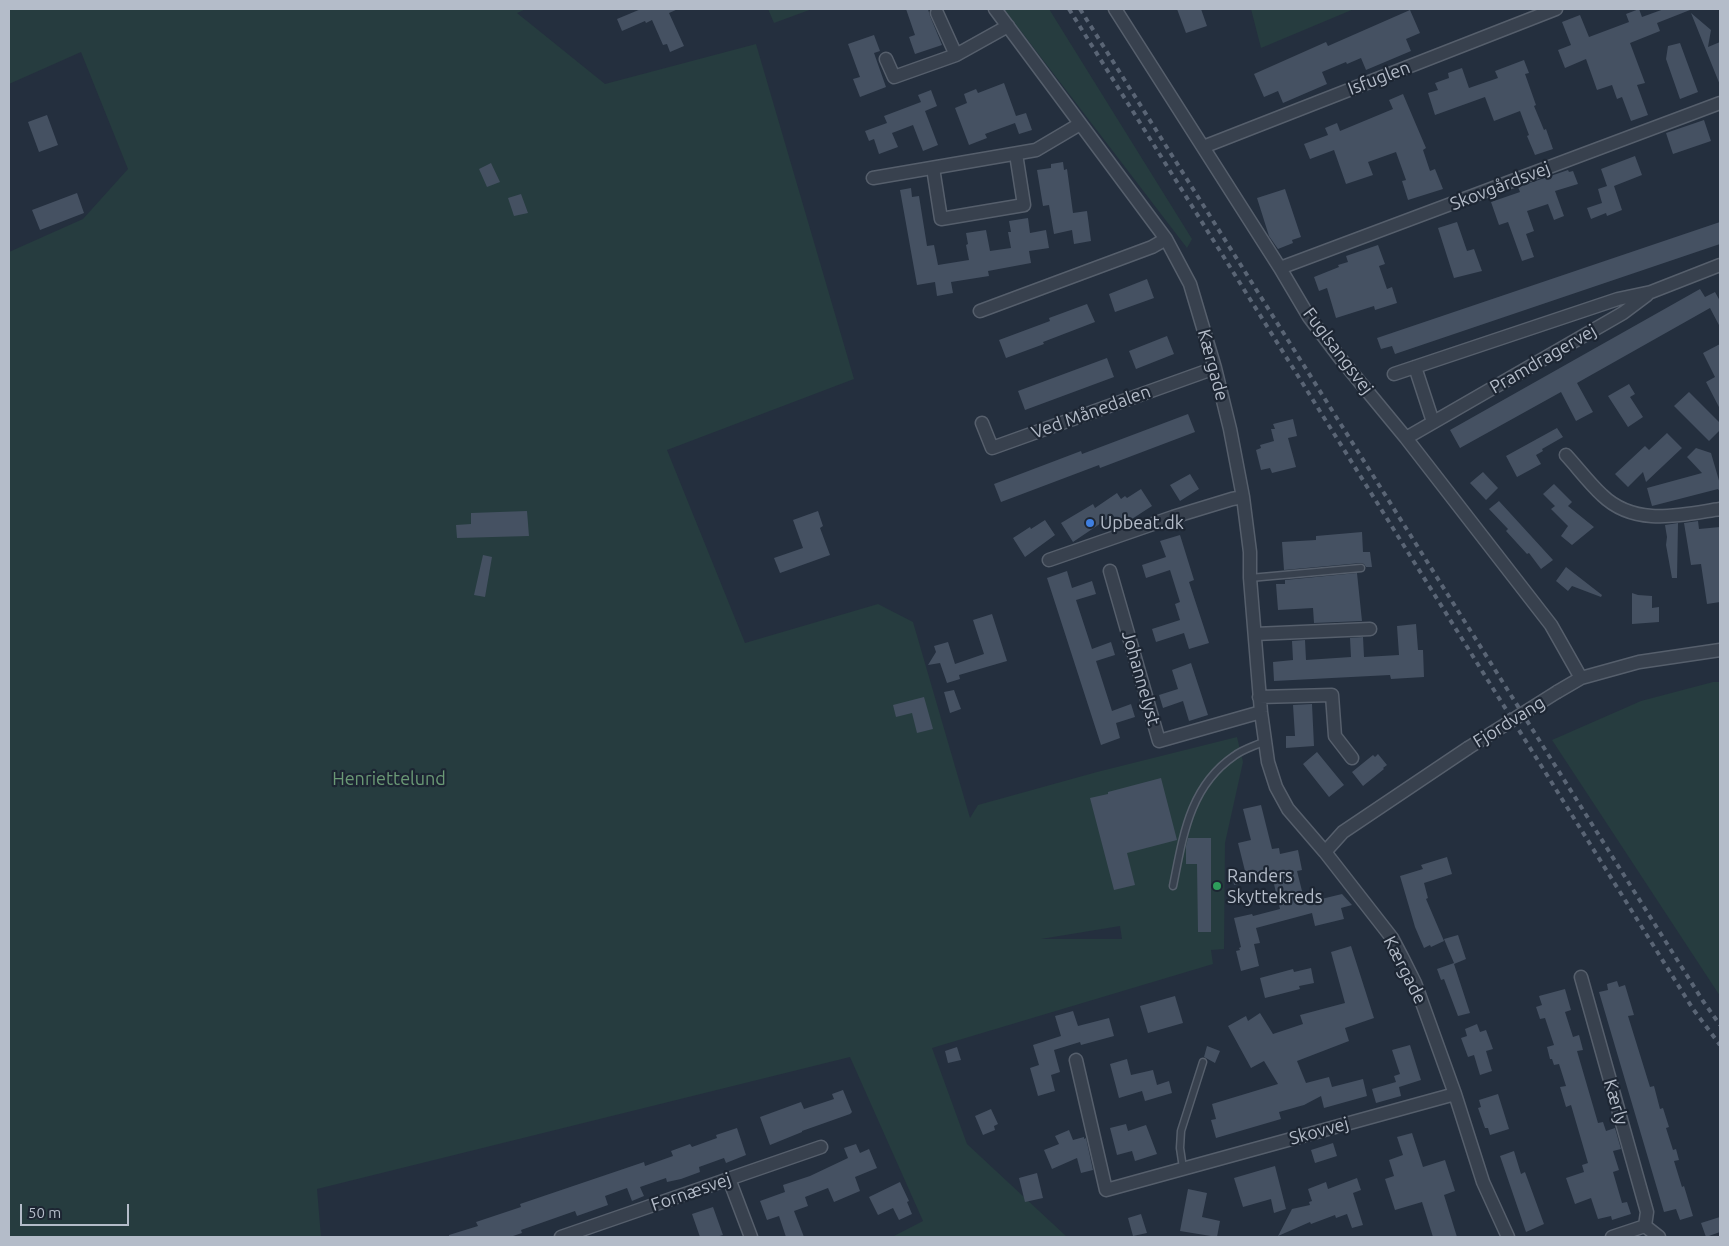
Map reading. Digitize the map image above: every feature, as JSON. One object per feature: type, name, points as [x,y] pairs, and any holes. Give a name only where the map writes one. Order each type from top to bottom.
[{"type":"street","name":"Kærgade","points":[[995,9],[1166,239],[1190,284],[1215,368],[1244,497],[1250,552],[1250,578],[1259,698],[1268,762],[1276,787],[1288,809],[1325,852],[1392,938],[1416,983],[1455,1094],[1483,1182],[1508,1237]]},
{"type":"street","name":"Fuglsangsvej","points":[[1115,9],[1280,268],[1309,318],[1406,438],[1550,625],[1581,678]]},
{"type":"street","name":"Isfuglen","points":[[1203,147],[1556,9]]},
{"type":"street","points":[[937,13],[956,55]]},
{"type":"street","points":[[886,59],[894,77],[956,55],[1008,26]]},
{"type":"street","name":"Skovgårdsvej","points":[[1280,268],[1720,103]]},
{"type":"street","points":[[873,178],[1036,150],[1080,124]]},
{"type":"street","points":[[932,168],[941,219],[1024,205],[1016,154]]},
{"type":"street","points":[[980,311],[1152,247],[1166,239]]},
{"type":"street","name":"Pramdragervej","points":[[1394,374],[1618,299],[1651,292],[1720,265]]},
{"type":"street","name":"Pramdragervej","points":[[1406,438],[1623,313],[1651,292]]},
{"type":"street","points":[[1415,367],[1434,422]]},
{"type":"street","name":"Ved Månedalen","points":[[982,423],[992,448],[1215,368]]},
{"type":"street","points":[[1566,455],[1603,496],[1622,510],[1642,516],[1669,516],[1720,509]]},
{"type":"street","points":[[1048,560],[1173,517],[1244,497]]},
{"type":"street","name":"Johannelyst","points":[[1110,571],[1159,741],[1261,712]]},
{"type":"street","points":[[1254,634],[1370,629]]},
{"type":"street","name":"Fjordvang","points":[[1325,852],[1343,832],[1468,748],[1581,678],[1639,662],[1720,650]]},
{"type":"street","points":[[1259,698],[1332,695],[1335,736],[1352,758]]},
{"type":"street","name":"Kærly","points":[[1581,977],[1647,1212],[1645,1226]]},
{"type":"street","name":"Skovvej","points":[[1076,1060],[1106,1190],[1455,1094]]},
{"type":"street","name":"Fornæsvej","points":[[562,1237],[821,1147]]},
{"type":"street","points":[[729,1179],[751,1237]]},
{"type":"street","points":[[1612,1237],[1645,1226],[1660,1237]]},
{"type":"lane","points":[[1250,578],[1360,568]]},
{"type":"lane","points":[[1172,886],[1186,823],[1198,796],[1215,771],[1234,755],[1265,741]]},
{"type":"lane","points":[[1183,1168],[1180,1148],[1181,1131],[1204,1062]]},
{"type":"green space","name":"Henriettelund","points":[[9,9],[526,9],[517,13],[605,84],[756,44],[854,379],[667,450],[745,643],[878,604],[913,622],[970,818],[978,805],[1097,772],[1237,737],[1243,762],[1225,843],[1224,949],[1211,950],[1213,964],[932,1048],[967,1144],[1067,1237],[892,1237],[923,1221],[850,1057],[317,1189],[321,1237],[9,1237],[9,252],[83,219],[128,169],[81,52],[9,84]],"holes":[[[1120,926],[1122,939],[1041,939]]]},
{"type":"green space","points":[[768,9],[812,9],[774,23]]},
{"type":"green space","points":[[1004,9],[1049,9],[1192,239],[1187,248]]},
{"type":"green space","points":[[1251,9],[1354,9],[1261,48]]},
{"type":"green space","points":[[1713,682],[1720,682],[1720,996],[1552,740],[1641,701]]},
{"type":"building","points":[[641,9],[678,9],[669,13],[684,46],[670,52],[667,44],[663,45],[652,20],[622,31],[617,19]]},
{"type":"building","points":[[906,9],[928,9],[942,45],[915,54],[909,37],[915,35]]},
{"type":"building","points":[[1177,9],[1201,9],[1207,26],[1186,33]]},
{"type":"building","points":[[1639,9],[1642,17],[1664,9],[1690,10],[1657,23],[1660,31],[1630,43],[1645,83],[1637,85],[1648,115],[1631,121],[1622,97],[1617,99],[1612,85],[1597,90],[1586,59],[1565,68],[1558,50],[1571,45],[1562,22],[1580,15],[1589,37],[1629,22],[1626,14]]},
{"type":"building","points":[[1410,10],[1420,33],[1406,39],[1411,51],[1366,70],[1361,58],[1347,64],[1346,62],[1322,72],[1327,84],[1283,103],[1278,91],[1264,97],[1254,74],[1326,42],[1328,46]]},
{"type":"building","points":[[1691,13],[1711,30],[1708,47],[1720,42],[1720,85]]},
{"type":"building","points":[[874,35],[880,51],[874,53],[886,87],[860,97],[853,79],[860,77],[848,44]]},
{"type":"building","points":[[1680,43],[1698,92],[1680,99],[1666,59],[1668,46]]},
{"type":"building","points":[[1524,60],[1529,73],[1525,74],[1536,105],[1534,106],[1544,130],[1546,129],[1553,149],[1535,155],[1520,111],[1494,121],[1485,97],[1435,115],[1428,93],[1438,90],[1435,83],[1449,78],[1448,73],[1462,68],[1469,88],[1498,78],[1495,71]]},
{"type":"building","points":[[1004,83],[1016,116],[1026,113],[1032,130],[1019,134],[1015,123],[985,134],[987,138],[969,145],[955,108],[967,103],[964,94],[976,89],[978,93]]},
{"type":"building","points":[[931,90],[937,106],[925,111],[938,145],[923,151],[913,125],[892,133],[898,147],[879,154],[874,139],[869,141],[865,131],[887,123],[884,116],[921,102],[918,95]]},
{"type":"building","points":[[1403,94],[1426,148],[1423,150],[1430,171],[1435,169],[1443,189],[1408,200],[1402,181],[1406,180],[1396,152],[1368,162],[1373,175],[1346,184],[1334,150],[1310,159],[1304,144],[1328,135],[1325,128],[1337,123],[1340,131],[1393,109],[1389,100]]},
{"type":"building","points":[[47,115],[58,145],[39,152],[28,122]]},
{"type":"building","points":[[1704,120],[1711,141],[1673,154],[1666,133]]},
{"type":"building","points":[[1635,156],[1642,175],[1614,186],[1622,210],[1607,216],[1606,213],[1591,219],[1587,208],[1602,203],[1598,189],[1607,186],[1601,169]]},
{"type":"building","points":[[1063,162],[1064,170],[1067,169],[1073,213],[1087,211],[1091,241],[1074,244],[1072,230],[1054,234],[1049,205],[1043,206],[1037,170],[1051,168],[1051,164]]},
{"type":"building","points":[[491,163],[500,182],[487,187],[479,169]]},
{"type":"building","points":[[1568,170],[1569,172],[1573,171],[1578,184],[1555,191],[1564,216],[1554,220],[1548,204],[1527,211],[1534,231],[1526,234],[1534,257],[1522,261],[1508,222],[1499,225],[1491,202],[1520,192],[1518,187]]},
{"type":"building","points":[[911,188],[912,197],[919,196],[927,246],[934,245],[938,265],[969,260],[966,233],[986,230],[990,251],[1011,248],[1008,232],[1011,232],[1009,221],[1028,218],[1030,233],[1046,230],[1049,248],[1029,251],[1031,263],[988,271],[989,276],[951,282],[953,293],[937,296],[935,282],[917,285],[900,190]]},
{"type":"building","points":[[1285,189],[1301,237],[1292,240],[1293,243],[1278,249],[1269,236],[1257,198]]},
{"type":"building","points":[[77,193],[84,213],[40,230],[32,210]]},
{"type":"building","points":[[521,194],[528,213],[514,216],[508,198]]},
{"type":"building","points":[[1457,222],[1467,251],[1474,249],[1482,271],[1454,278],[1438,228]]},
{"type":"building","points":[[1720,222],[1720,244],[1395,354],[1392,346],[1381,349],[1377,338]]},
{"type":"building","points":[[1378,245],[1385,264],[1379,266],[1387,289],[1392,287],[1397,303],[1375,310],[1374,306],[1336,318],[1327,288],[1319,291],[1314,277],[1348,262],[1346,256]]},
{"type":"building","points":[[1147,279],[1154,298],[1115,312],[1109,294]]},
{"type":"building","points":[[1700,289],[1705,297],[1715,292],[1720,301],[1720,327],[1710,308],[1577,383],[1593,412],[1576,421],[1561,392],[1460,448],[1450,430]]},
{"type":"building","points":[[1087,304],[1095,322],[1006,358],[999,340],[1050,321],[1049,318]]},
{"type":"building","points":[[1167,336],[1174,354],[1136,369],[1129,351]]},
{"type":"building","points":[[1720,344],[1720,409],[1706,382],[1715,377],[1703,353]]},
{"type":"building","points":[[1107,358],[1114,377],[1025,410],[1018,391]]},
{"type":"building","points":[[1629,384],[1635,394],[1630,397],[1643,417],[1628,427],[1608,396]]},
{"type":"building","points":[[1689,392],[1720,423],[1720,430],[1709,441],[1674,406]]},
{"type":"building","points":[[1188,414],[1195,432],[1100,468],[1099,465],[1001,502],[994,484],[1081,451],[1082,454]]},
{"type":"building","points":[[1293,419],[1297,436],[1288,438],[1296,467],[1272,473],[1270,468],[1261,470],[1256,450],[1261,448],[1260,445],[1274,441],[1271,429],[1275,429],[1273,424]]},
{"type":"building","points":[[1557,428],[1563,437],[1542,449],[1543,451],[1536,455],[1541,464],[1517,477],[1506,456]]},
{"type":"building","points":[[1667,433],[1682,448],[1646,482],[1643,472],[1628,487],[1615,474],[1645,446],[1649,450]]},
{"type":"building","points":[[1696,448],[1711,453],[1720,484],[1720,492],[1718,489],[1652,506],[1647,488],[1702,473],[1687,457]]},
{"type":"building","points":[[1483,472],[1498,488],[1486,500],[1470,483]]},
{"type":"building","points":[[1190,474],[1199,489],[1180,501],[1170,485]]},
{"type":"building","points":[[1554,484],[1572,502],[1568,506],[1594,527],[1572,545],[1561,536],[1568,526],[1551,509],[1555,506],[1543,494]]},
{"type":"building","points":[[1141,489],[1152,506],[1121,526],[1113,515],[1073,542],[1061,523],[1093,504],[1095,508],[1117,493],[1121,499],[1125,496],[1127,498]]},
{"type":"building","points":[[1499,501],[1553,560],[1541,569],[1529,553],[1527,554],[1506,531],[1508,529],[1489,509]]},
{"type":"building","points":[[527,511],[529,536],[457,538],[456,525],[471,524],[471,513]]},
{"type":"building","points":[[818,511],[823,526],[820,528],[830,555],[780,573],[774,558],[803,548],[793,520]]},
{"type":"building","points":[[1045,520],[1055,535],[1025,557],[1013,538]]},
{"type":"building","points":[[1698,521],[1699,529],[1720,527],[1720,602],[1707,604],[1701,564],[1691,565],[1684,523]]},
{"type":"building","points":[[1678,523],[1677,578],[1672,578],[1666,545],[1665,525]]},
{"type":"building","points":[[1362,532],[1363,552],[1370,552],[1372,567],[1366,567],[1361,563],[1284,570],[1282,542],[1316,540],[1316,536]]},
{"type":"building","points":[[1180,535],[1194,580],[1189,582],[1209,643],[1189,649],[1184,633],[1156,642],[1152,629],[1180,620],[1175,604],[1180,602],[1170,570],[1146,578],[1142,565],[1166,557],[1160,541]]},
{"type":"building","points":[[483,555],[492,557],[485,597],[474,595]]},
{"type":"building","points":[[1566,567],[1602,595],[1601,597],[1572,586],[1568,591],[1556,581]]},
{"type":"building","points":[[1067,571],[1072,588],[1092,581],[1096,594],[1076,600],[1092,649],[1111,642],[1115,655],[1096,661],[1112,711],[1131,704],[1135,717],[1116,723],[1120,738],[1101,745],[1047,578]]},
{"type":"building","points":[[1357,573],[1362,621],[1314,623],[1313,608],[1278,610],[1276,584],[1285,584],[1285,580]]},
{"type":"building","points":[[1632,593],[1652,596],[1652,608],[1659,607],[1659,622],[1632,624]]},
{"type":"building","points":[[992,614],[1007,661],[959,675],[960,679],[947,683],[940,663],[928,665],[936,652],[934,646],[948,642],[955,664],[984,654],[973,620]]},
{"type":"building","points":[[1416,624],[1418,650],[1423,650],[1424,677],[1391,679],[1390,675],[1274,681],[1273,662],[1293,660],[1292,641],[1305,640],[1306,660],[1351,657],[1350,638],[1363,637],[1364,657],[1399,655],[1397,626]]},
{"type":"building","points":[[1191,663],[1208,715],[1189,721],[1183,701],[1163,708],[1159,695],[1178,689],[1172,670]]},
{"type":"building","points":[[954,690],[961,709],[950,713],[944,692]]},
{"type":"building","points":[[924,697],[933,729],[917,733],[912,713],[896,717],[893,705]]},
{"type":"building","points":[[1312,704],[1314,746],[1286,748],[1286,736],[1295,736],[1293,705]]},
{"type":"building","points":[[1317,752],[1344,785],[1329,797],[1303,764]]},
{"type":"building","points":[[1378,754],[1387,765],[1363,786],[1352,772],[1373,755],[1375,757]]},
{"type":"building","points":[[1161,778],[1177,840],[1127,853],[1135,885],[1114,890],[1090,798]]},
{"type":"building","points":[[1261,805],[1272,849],[1279,848],[1280,854],[1298,850],[1302,870],[1297,871],[1305,903],[1342,894],[1352,905],[1341,908],[1344,919],[1315,926],[1312,913],[1256,928],[1260,943],[1254,944],[1259,966],[1241,971],[1236,951],[1240,950],[1239,948],[1241,947],[1234,918],[1252,914],[1253,916],[1280,909],[1272,876],[1234,885],[1232,872],[1245,871],[1238,843],[1251,840],[1243,809]]},
{"type":"building","points":[[1188,838],[1211,838],[1211,932],[1198,932],[1197,864],[1186,864]]},
{"type":"building","points":[[1447,857],[1452,874],[1424,883],[1428,898],[1426,899],[1444,941],[1424,948],[1415,927],[1400,876],[1423,869],[1421,865]]},
{"type":"building","points":[[1458,935],[1466,959],[1454,964],[1470,1013],[1458,1016],[1444,979],[1441,980],[1437,969],[1454,963],[1444,939]]},
{"type":"building","points":[[1351,946],[1374,1018],[1345,1028],[1349,1041],[1297,1061],[1306,1083],[1329,1077],[1332,1087],[1363,1079],[1367,1096],[1324,1108],[1321,1096],[1304,1105],[1279,1112],[1281,1119],[1216,1138],[1211,1120],[1216,1119],[1212,1104],[1278,1084],[1264,1061],[1251,1068],[1228,1026],[1246,1016],[1248,1021],[1260,1013],[1273,1034],[1303,1024],[1300,1015],[1345,1003],[1331,952]]},
{"type":"building","points":[[1311,968],[1314,983],[1299,986],[1300,989],[1265,998],[1260,978],[1293,969],[1294,972]]},
{"type":"building","points":[[1617,981],[1619,987],[1625,985],[1634,1015],[1628,1016],[1650,1087],[1654,1086],[1660,1109],[1663,1108],[1669,1127],[1666,1128],[1673,1150],[1676,1149],[1679,1160],[1674,1161],[1693,1216],[1680,1220],[1676,1209],[1664,1212],[1599,992],[1608,990],[1607,984]]},
{"type":"building","points":[[1565,989],[1571,1010],[1565,1012],[1573,1037],[1579,1035],[1583,1050],[1577,1051],[1598,1123],[1603,1122],[1606,1131],[1615,1128],[1621,1149],[1613,1151],[1619,1170],[1613,1172],[1622,1203],[1627,1202],[1631,1214],[1612,1220],[1611,1216],[1598,1219],[1591,1198],[1575,1204],[1566,1178],[1584,1172],[1582,1165],[1588,1163],[1571,1105],[1566,1107],[1560,1087],[1566,1086],[1559,1064],[1554,1065],[1552,1059],[1550,1059],[1547,1047],[1554,1045],[1545,1018],[1540,1019],[1536,1007],[1542,1005],[1539,996]]},
{"type":"building","points":[[1175,996],[1183,1023],[1148,1033],[1140,1006]]},
{"type":"building","points":[[1073,1011],[1078,1026],[1109,1018],[1114,1036],[1081,1045],[1080,1042],[1054,1050],[1060,1072],[1051,1075],[1055,1091],[1038,1096],[1030,1068],[1039,1065],[1033,1045],[1061,1036],[1055,1016]]},
{"type":"building","points":[[1477,1024],[1480,1032],[1486,1030],[1493,1049],[1486,1051],[1492,1071],[1480,1075],[1474,1055],[1468,1057],[1461,1038],[1467,1036],[1465,1029]]},
{"type":"building","points":[[1410,1045],[1421,1080],[1399,1087],[1401,1096],[1376,1103],[1372,1089],[1396,1082],[1394,1076],[1400,1074],[1392,1050]]},
{"type":"building","points":[[1207,1046],[1220,1051],[1215,1063],[1204,1057]]},
{"type":"building","points":[[957,1047],[961,1060],[948,1063],[945,1051]]},
{"type":"building","points":[[1127,1059],[1131,1075],[1153,1070],[1157,1085],[1169,1081],[1172,1093],[1145,1101],[1142,1091],[1119,1098],[1110,1064]]},
{"type":"building","points":[[843,1090],[852,1112],[850,1114],[770,1145],[760,1117],[801,1102],[804,1109],[834,1099],[832,1094]]},
{"type":"building","points":[[1498,1094],[1509,1129],[1490,1135],[1488,1128],[1485,1128],[1478,1108],[1481,1107],[1479,1100]]},
{"type":"building","points":[[991,1109],[998,1124],[994,1126],[995,1130],[983,1135],[975,1116]]},
{"type":"building","points":[[1126,1124],[1128,1131],[1146,1125],[1157,1154],[1135,1161],[1132,1151],[1117,1155],[1110,1128]]},
{"type":"building","points":[[737,1128],[746,1155],[726,1163],[724,1158],[699,1167],[700,1172],[681,1179],[667,1182],[666,1178],[640,1187],[644,1196],[632,1201],[627,1188],[605,1196],[608,1205],[577,1216],[575,1211],[521,1230],[522,1233],[510,1237],[449,1237],[449,1235],[478,1226],[476,1222],[521,1207],[520,1204],[644,1162],[645,1166],[673,1156],[671,1151],[690,1144],[692,1147],[717,1138],[716,1135]]},
{"type":"building","points":[[1069,1130],[1073,1140],[1086,1138],[1093,1170],[1081,1173],[1077,1158],[1052,1169],[1044,1150],[1059,1144],[1055,1136]]},
{"type":"building","points":[[1412,1133],[1423,1167],[1445,1160],[1455,1191],[1444,1195],[1457,1237],[1433,1237],[1422,1202],[1395,1210],[1385,1179],[1394,1176],[1389,1160],[1403,1155],[1397,1137]]},
{"type":"building","points":[[1333,1143],[1337,1156],[1315,1163],[1311,1150]]},
{"type":"building","points":[[856,1144],[860,1153],[869,1149],[877,1168],[855,1177],[860,1191],[834,1202],[828,1188],[805,1197],[808,1206],[794,1211],[804,1237],[786,1237],[779,1216],[767,1220],[760,1201],[785,1192],[783,1185],[810,1176],[848,1158],[844,1148]]},
{"type":"building","points":[[1514,1151],[1521,1174],[1525,1172],[1544,1224],[1526,1232],[1500,1156]]},
{"type":"building","points":[[1275,1166],[1286,1209],[1274,1213],[1271,1199],[1243,1207],[1234,1178]]},
{"type":"building","points":[[1037,1173],[1043,1198],[1025,1202],[1019,1178]]},
{"type":"building","points":[[1357,1178],[1361,1190],[1353,1193],[1363,1225],[1352,1228],[1347,1214],[1336,1218],[1335,1215],[1311,1224],[1310,1222],[1278,1236],[1292,1209],[1310,1205],[1309,1202],[1312,1201],[1308,1189],[1326,1182],[1328,1189]]},
{"type":"building","points":[[900,1182],[909,1201],[907,1202],[912,1214],[899,1220],[893,1208],[878,1215],[869,1197]]},
{"type":"building","points":[[1188,1189],[1207,1193],[1202,1217],[1220,1221],[1217,1237],[1180,1231]]},
{"type":"building","points":[[713,1207],[723,1235],[700,1237],[692,1214]]},
{"type":"building","points":[[1141,1214],[1147,1233],[1133,1236],[1128,1218]]},
{"type":"building","points":[[1720,1217],[1720,1232],[1706,1237],[1701,1223]]},
{"type":"railway","points":[[1069,9],[1693,1009],[1720,1045]]},
{"type":"railway","points":[[1080,9],[1703,1001],[1720,1025]]},
{"type":"place","name":"Upbeat.dk","points":[[1090,523]]},
{"type":"place","name":"Randers Skyttekreds","points":[[1217,886]]}]
